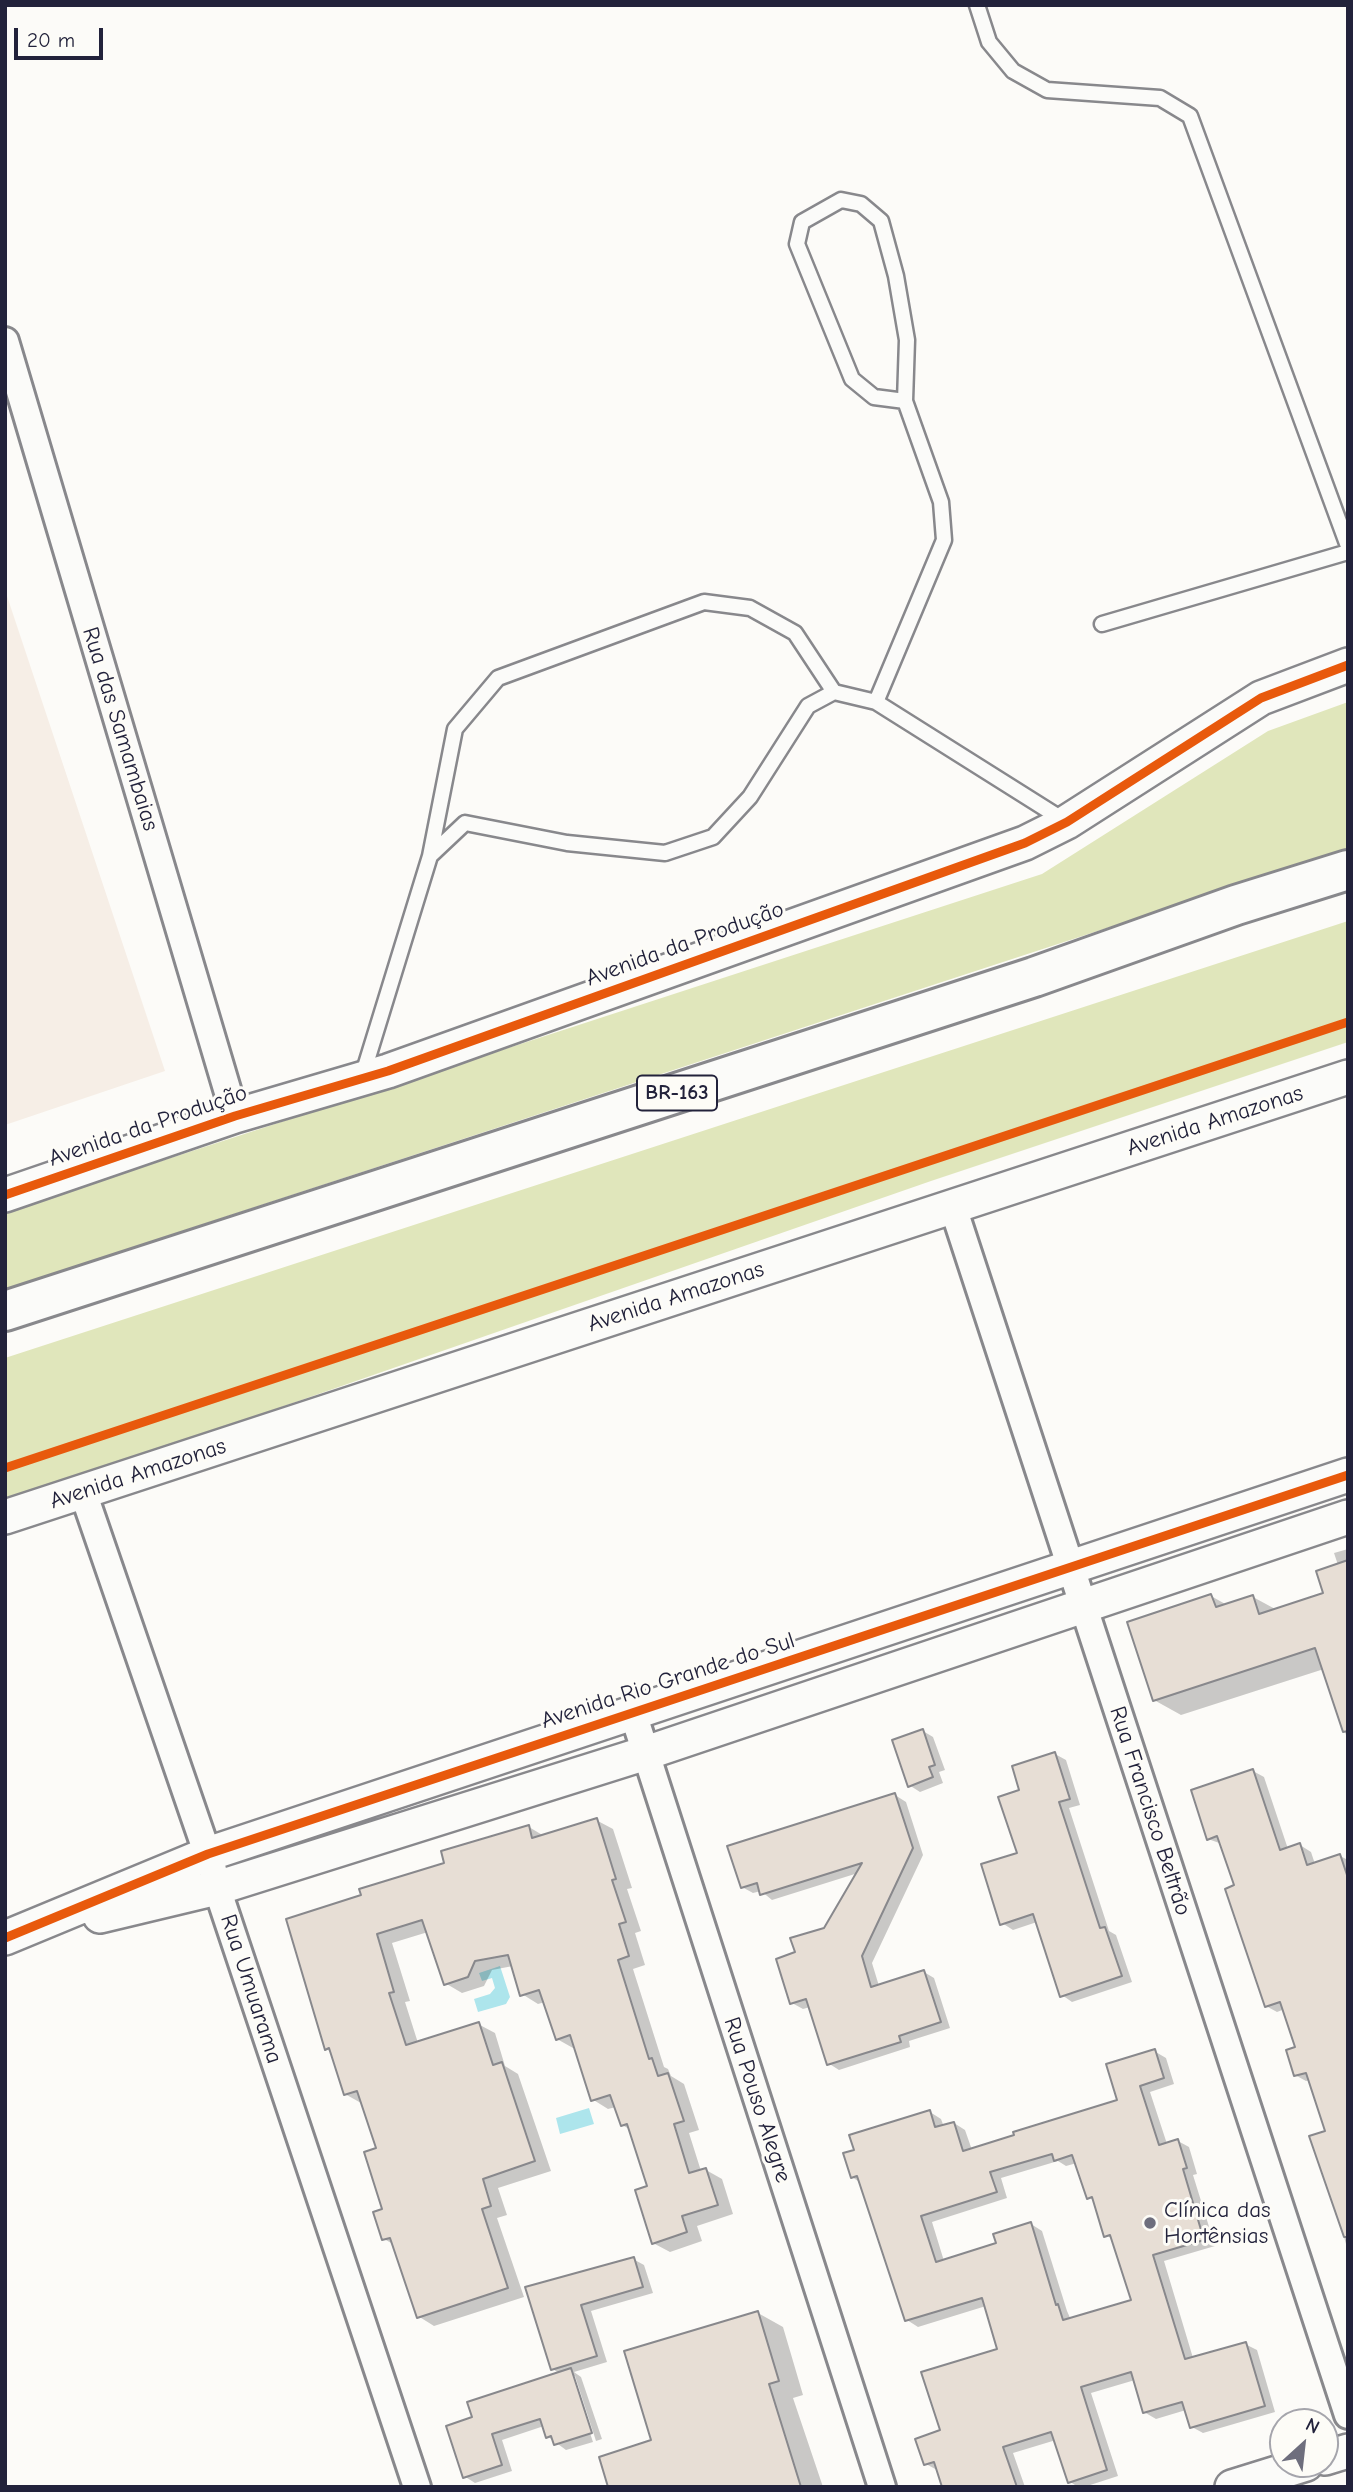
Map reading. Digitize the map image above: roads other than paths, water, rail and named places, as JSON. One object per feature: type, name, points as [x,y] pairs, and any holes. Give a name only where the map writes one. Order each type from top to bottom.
[{"type":"highway","name":"BR-163","points":[[5,1311],[1034,977],[1236,905],[1348,870]]},
{"type":"street","name":"Rua das Samambaias","points":[[5,341],[235,1116]]},
{"type":"street","name":"Avenida da Produção","points":[[5,1195],[235,1116],[361,1079],[1025,844],[1066,822],[1261,698],[1348,665]]},
{"type":"street","name":"Avenida Amazonas","points":[[5,1517],[1348,1077]]},
{"type":"street","name":"Rua Francisco Beltrão","points":[[953,1207],[1348,2415]]},
{"type":"street","name":"Avenida Rio Grande do Sul","points":[[5,1939],[208,1854],[1348,1475]]},
{"type":"street","name":"Rua Umuarama","points":[[83,1492],[208,1854],[217,1888],[417,2487]]},
{"type":"street","name":"Avenida Rio Grande do Sul","points":[[5,1939],[217,1888],[646,1752],[1348,1517]]},
{"type":"street","name":"Rua Pouso Alegre","points":[[633,1713],[882,2487]]},
{"type":"street","points":[[1232,2487],[1269,2476]]},
{"type":"lane","points":[[977,5],[989,42],[1013,71],[1047,90],[1160,98],[1190,116],[1348,546]]},
{"type":"lane","points":[[876,702],[944,540],[941,502],[905,401],[907,340],[881,221],[861,204],[841,200],[802,222],[797,244],[852,379],[874,397],[905,401]]},
{"type":"lane","points":[[1102,624],[1348,552]]},
{"type":"lane","points":[[361,1079],[430,856],[455,729],[498,678],[704,602],[750,608],[795,633],[834,692]]},
{"type":"lane","points":[[430,856],[465,823],[567,844],[665,853],[713,837],[750,797],[808,706],[834,692],[876,702],[1066,822]]},
{"type":"water","points":[[500,1966],[510,1997],[506,2004],[478,2012],[474,1999],[490,1994],[495,1988],[492,1978],[482,1981],[479,1973]]},
{"type":"water","points":[[589,2108],[594,2124],[560,2134],[556,2118]]},
{"type":"place","name":"Clínica das Hortênsias","points":[[1150,2223]]}]
